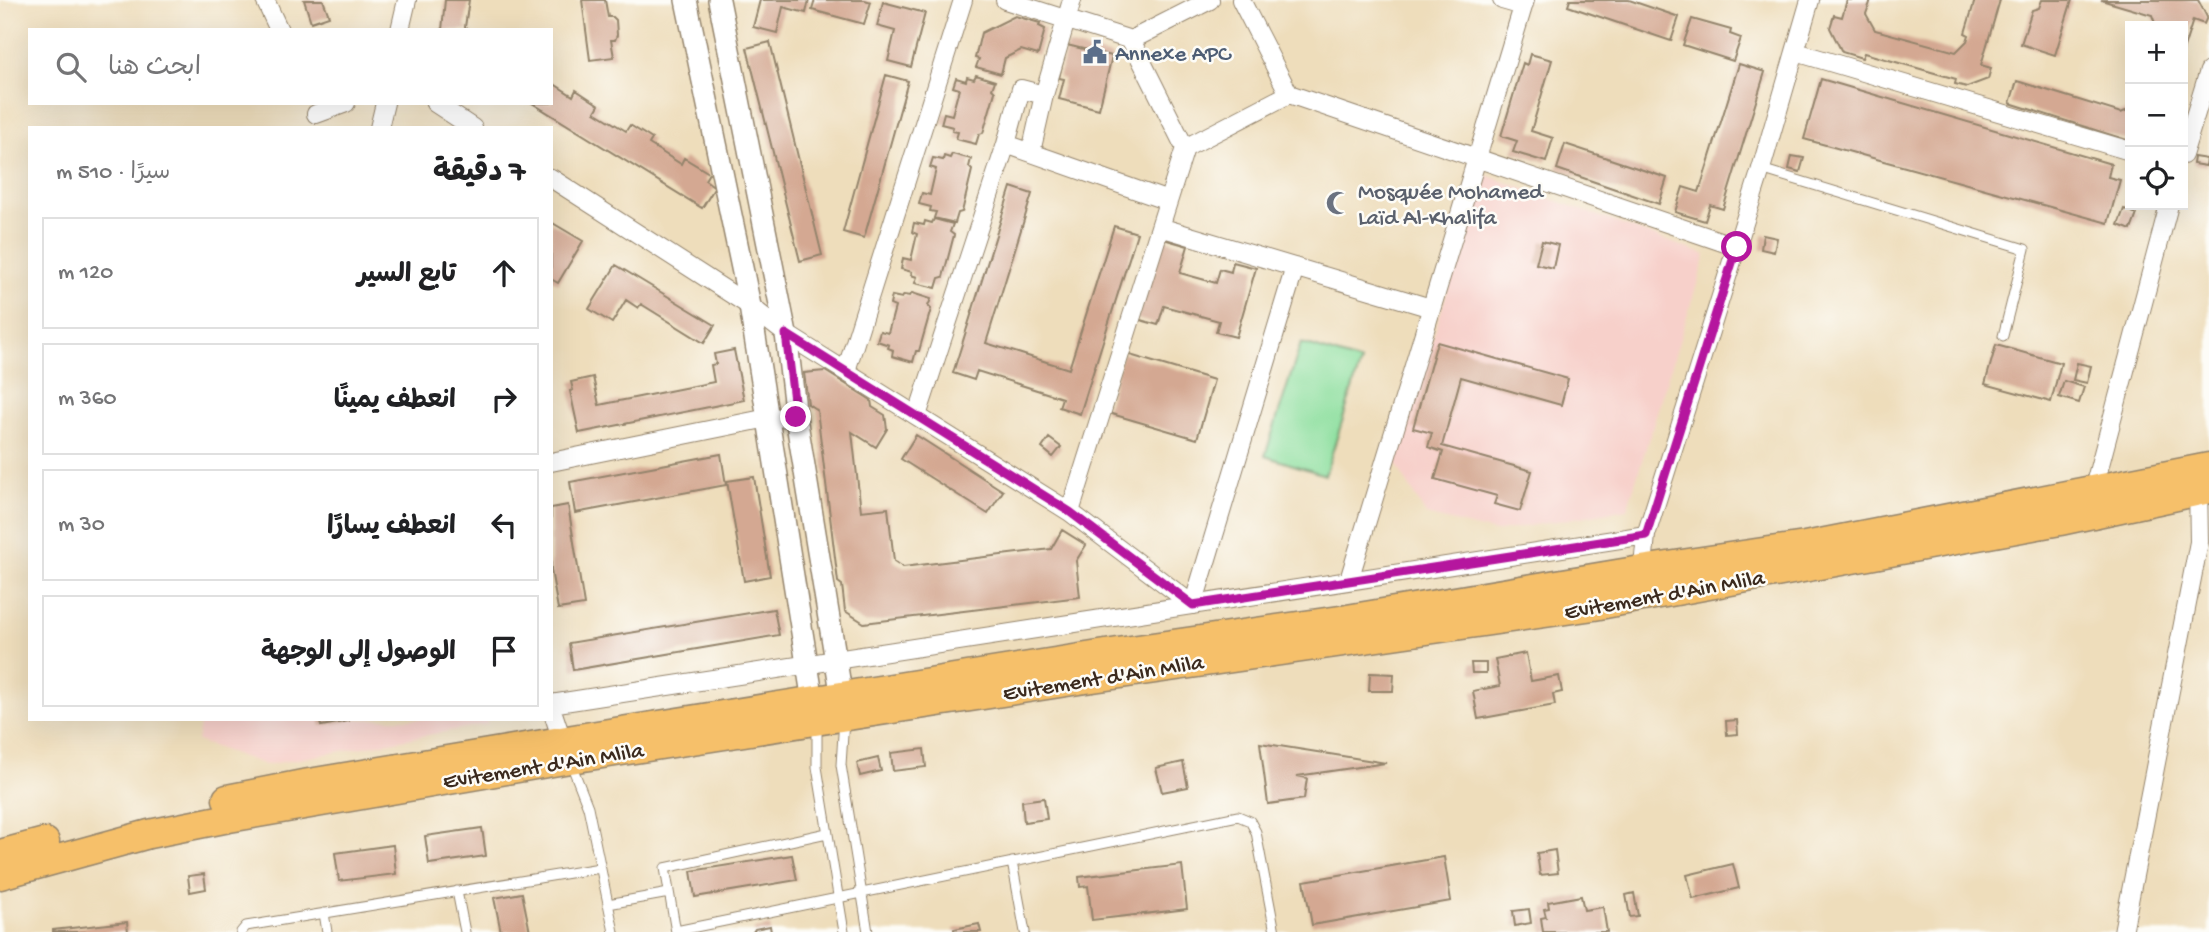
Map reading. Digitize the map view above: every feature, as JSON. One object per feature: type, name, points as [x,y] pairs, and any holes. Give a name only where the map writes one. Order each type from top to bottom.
[{"type":"highway","name":"Evitement d'Ain Mlila","points":[[0,855],[131,820],[303,784],[566,750],[815,711],[1117,652],[1347,619],[1641,570],[1805,546],[2092,491],[2203,479]]},
{"type":"highway","name":"Evitement d'Ain Mlila","points":[[843,706],[1644,598],[2060,522],[2203,479]]},
{"type":"highway","name":"Evitement d'Ain Mlila","points":[[0,875],[149,834],[566,750]]},
{"type":"street","points":[[265,0],[278,28]]},
{"type":"street","points":[[400,28],[407,0]]},
{"type":"street","points":[[686,0],[750,306],[815,711]]},
{"type":"street","points":[[719,0],[786,334],[796,417],[843,706]]},
{"type":"street","points":[[846,371],[963,0]]},
{"type":"street","points":[[1005,0],[1131,40],[1210,0]]},
{"type":"street","points":[[1031,152],[1044,95],[1072,0]]},
{"type":"street","points":[[1241,0],[1289,94],[1737,247]]},
{"type":"street","points":[[1349,580],[1524,3],[1503,0]]},
{"type":"street","points":[[1644,598],[1641,570],[1646,535],[1761,169],[1810,0]]},
{"type":"street","points":[[1070,512],[1185,148],[1131,40]]},
{"type":"street","points":[[1796,52],[2125,149]]},
{"type":"street","points":[[2185,147],[2209,71]]},
{"type":"street","points":[[917,416],[1006,144],[1021,89],[1044,95]]},
{"type":"street","points":[[1185,148],[1289,94]]},
{"type":"street","points":[[317,115],[341,105]]},
{"type":"street","points":[[379,126],[385,105]]},
{"type":"street","points":[[438,105],[470,126]]},
{"type":"street","points":[[1006,144],[1168,201]]},
{"type":"street","points":[[553,179],[750,306],[786,334],[1070,512],[1193,605]]},
{"type":"street","points":[[2092,491],[2168,210]]},
{"type":"street","points":[[1160,227],[1431,307]]},
{"type":"street","points":[[1193,605],[1295,267]]},
{"type":"street","points":[[553,462],[768,418],[796,417]]},
{"type":"street","points":[[2123,932],[2199,542],[2203,479]]},
{"type":"street","points":[[553,705],[1646,535]]},
{"type":"street","points":[[553,711],[566,750]]},
{"type":"lane","points":[[1761,169],[2025,248],[2003,336]]},
{"type":"lane","points":[[843,706],[841,765],[868,932]]},
{"type":"lane","points":[[815,711],[817,767],[844,932]]},
{"type":"lane","points":[[566,750],[588,807],[614,932]]},
{"type":"lane","points":[[827,833],[665,868],[676,932],[1238,816],[1250,821],[1256,832],[1275,932]]},
{"type":"lane","points":[[1012,862],[1025,932]]},
{"type":"lane","points":[[240,932],[246,926],[600,868]]},
{"type":"lane","points":[[457,891],[465,932]]},
{"type":"lane","points":[[608,904],[669,893]]},
{"type":"lane","points":[[324,913],[327,932]]},
{"type":"shaded area","points":[[1483,174],[1706,255],[1627,509],[1494,532],[1426,515],[1395,462]]},
{"type":"shaded area","points":[[201,721],[487,721],[488,724],[266,765],[197,741]]},
{"type":"green space","points":[[1301,343],[1361,362],[1325,475],[1265,456]]},
{"type":"building","points":[[304,0],[323,0],[329,16],[311,22]]},
{"type":"building","points":[[445,0],[469,0],[467,28],[442,28]]},
{"type":"building","points":[[582,0],[605,0],[608,17],[616,20],[617,35],[615,40],[611,40],[614,57],[590,60]]},
{"type":"building","points":[[760,0],[809,0],[806,13],[783,7],[777,33],[753,27]]},
{"type":"building","points":[[815,0],[871,2],[864,24],[812,10]]},
{"type":"building","points":[[1570,0],[1629,0],[1679,17],[1671,41],[1568,6]]},
{"type":"building","points":[[1847,0],[1871,0],[1866,14],[1875,30],[1956,52],[1967,41],[1969,35],[1965,33],[1975,0],[2000,0],[1981,65],[1991,68],[1988,79],[1967,87],[1955,84],[1956,79],[1864,53],[1862,58],[1842,52],[1830,28],[1834,15],[1842,17]]},
{"type":"building","points":[[2042,0],[2072,0],[2055,55],[2021,44],[2032,10],[2039,8]]},
{"type":"building","points":[[2101,0],[2198,0],[2207,17],[2204,24],[2193,20],[2188,36],[2188,21],[2154,21],[2152,15]]},
{"type":"building","points":[[883,2],[925,13],[911,67],[888,61],[895,31],[877,26]]},
{"type":"building","points":[[1015,16],[1040,23],[1039,26],[1045,29],[1038,55],[1021,50],[1005,58],[1001,74],[976,67],[979,59],[975,58],[981,33]]},
{"type":"building","points":[[1692,19],[1731,30],[1730,34],[1741,38],[1733,61],[1683,45]]},
{"type":"building","points":[[770,42],[822,255],[800,261],[747,48]]},
{"type":"building","points":[[1067,45],[1112,56],[1099,109],[1059,99],[1064,79],[1059,78]]},
{"type":"building","points":[[1530,54],[1552,60],[1531,131],[1553,138],[1546,162],[1513,152],[1517,141],[1501,136],[1523,63],[1527,65]]},
{"type":"building","points":[[1739,64],[1765,72],[1723,209],[1710,205],[1705,221],[1675,212],[1683,187],[1699,192]]},
{"type":"building","points":[[886,75],[908,81],[864,238],[843,232]]},
{"type":"building","points":[[976,75],[995,81],[992,89],[995,92],[983,133],[979,134],[976,144],[956,139],[958,132],[952,131],[953,127],[941,124],[944,113],[952,115],[959,89],[953,87],[956,78],[966,81],[967,77],[974,79]]},
{"type":"building","points":[[1821,79],[2111,164],[2108,177],[2120,180],[2108,223],[1804,139]]},
{"type":"building","points":[[2017,81],[2121,113],[2125,111],[2125,139],[2010,103]]},
{"type":"building","points":[[553,83],[573,96],[576,90],[599,105],[595,112],[626,131],[630,125],[652,139],[649,144],[681,164],[684,158],[709,173],[705,180],[715,187],[702,208],[535,105],[553,105]]},
{"type":"building","points":[[1565,144],[1667,178],[1659,204],[1557,169]]},
{"type":"building","points":[[952,154],[971,159],[969,167],[972,170],[962,212],[958,213],[955,223],[934,218],[936,212],[930,211],[931,207],[919,204],[922,193],[930,195],[936,169],[930,167],[933,158],[943,160],[944,156],[950,158]]},
{"type":"building","points":[[1792,156],[1804,158],[1800,172],[1789,169]]},
{"type":"building","points":[[2194,157],[2207,159],[2206,166],[2193,164]]},
{"type":"building","points":[[1011,187],[1032,194],[986,343],[1069,369],[1114,226],[1137,233],[1080,414],[1059,407],[1062,398],[977,371],[974,380],[953,373]]},
{"type":"building","points":[[2124,209],[2137,214],[2131,230],[2118,225]]},
{"type":"building","points":[[934,219],[953,224],[950,232],[954,235],[943,277],[939,278],[936,288],[915,283],[917,277],[911,275],[912,272],[901,269],[903,258],[911,260],[917,234],[912,232],[914,223],[924,225],[925,221],[932,223]]},
{"type":"building","points":[[553,223],[583,241],[558,283],[553,280]]},
{"type":"building","points":[[1763,235],[1777,238],[1774,252],[1761,249]]},
{"type":"building","points":[[1160,238],[1188,246],[1180,273],[1216,283],[1220,269],[1231,272],[1233,262],[1256,268],[1236,337],[1216,332],[1219,321],[1164,306],[1158,325],[1137,319]]},
{"type":"building","points":[[1542,241],[1558,245],[1553,268],[1536,264]]},
{"type":"building","points":[[616,265],[715,325],[704,343],[641,304],[638,308],[626,300],[612,323],[589,309]]},
{"type":"building","points":[[912,293],[931,299],[928,306],[931,309],[919,351],[916,351],[913,362],[892,356],[893,350],[888,348],[889,345],[877,341],[880,331],[888,333],[895,307],[890,305],[892,296],[902,298]]},
{"type":"building","points":[[1437,342],[1568,379],[1561,405],[1461,377],[1442,446],[1532,471],[1520,511],[1494,504],[1497,496],[1435,479],[1443,452],[1428,447],[1432,433],[1413,428]]},
{"type":"building","points":[[1996,345],[2061,363],[2051,402],[1985,384]]},
{"type":"building","points":[[734,350],[744,400],[579,433],[570,391],[573,390],[571,382],[593,377],[599,405],[714,382],[711,365],[716,364],[714,354]]},
{"type":"building","points":[[1123,353],[1214,380],[1197,439],[1105,412]]},
{"type":"building","points":[[2077,363],[2091,366],[2087,383],[2073,380]]},
{"type":"building","points":[[825,371],[871,400],[872,407],[885,415],[887,429],[876,447],[852,432],[861,511],[888,508],[894,561],[903,567],[1051,549],[1062,530],[1086,545],[1076,561],[1080,597],[864,623],[845,611],[842,585],[838,582],[817,410],[808,404],[804,373]]},
{"type":"building","points":[[2064,381],[2084,387],[2079,403],[2059,397]]},
{"type":"building","points":[[916,435],[1003,491],[988,514],[901,459]]},
{"type":"building","points":[[1049,438],[1061,447],[1053,457],[1042,448]]},
{"type":"building","points":[[721,454],[726,485],[575,513],[570,482]]},
{"type":"building","points":[[754,477],[770,576],[744,581],[727,481]]},
{"type":"building","points":[[568,505],[584,605],[558,609],[553,581],[553,508]]},
{"type":"building","points":[[774,609],[779,635],[573,670],[569,643]]},
{"type":"building","points":[[1526,653],[1531,681],[1559,676],[1562,692],[1553,694],[1555,705],[1478,719],[1473,691],[1500,686],[1495,659]]},
{"type":"building","points":[[1471,663],[1486,663],[1486,673],[1472,673]]},
{"type":"building","points":[[1370,673],[1394,674],[1393,691],[1369,691]]},
{"type":"building","points":[[1737,720],[1738,734],[1727,735],[1726,721]]},
{"type":"building","points":[[320,721],[349,721],[321,726]]},
{"type":"building","points":[[1260,743],[1386,763],[1297,776],[1307,778],[1304,799],[1268,804]]},
{"type":"building","points":[[924,749],[926,767],[893,771],[891,753]]},
{"type":"building","points":[[878,758],[881,771],[860,776],[857,763]]},
{"type":"building","points":[[1183,762],[1188,787],[1162,792],[1156,768]]},
{"type":"building","points":[[1044,798],[1047,819],[1024,822],[1022,801]]},
{"type":"building","points":[[482,828],[486,856],[429,864],[425,836]]},
{"type":"building","points":[[393,845],[396,874],[339,881],[335,853]]},
{"type":"building","points":[[1555,850],[1558,873],[1540,875],[1537,853]]},
{"type":"building","points":[[792,855],[797,880],[695,897],[691,871]]},
{"type":"building","points":[[1444,857],[1451,901],[1312,925],[1304,881]]},
{"type":"building","points":[[1733,864],[1739,888],[1693,899],[1687,875]]},
{"type":"building","points":[[1182,865],[1187,909],[1092,920],[1088,886],[1080,887],[1079,877]]},
{"type":"building","points":[[204,874],[206,889],[190,892],[188,876]]},
{"type":"building","points":[[522,893],[530,932],[501,932],[494,898]]},
{"type":"building","points":[[1634,893],[1638,916],[1630,917],[1626,895]]},
{"type":"building","points":[[1581,896],[1584,910],[1603,907],[1607,932],[1543,932],[1541,918],[1546,917],[1544,909],[1549,908],[1548,902]]},
{"type":"building","points":[[1529,909],[1531,923],[1515,926],[1513,911]]},
{"type":"building","points":[[127,922],[128,932],[53,932],[53,930]]},
{"type":"building","points":[[979,924],[981,932],[954,932],[954,929]]},
{"type":"building","points":[[770,926],[771,932],[753,932],[755,929]]},
{"type":"place","name":"Annexe APC","points":[[1095,52]]},
{"type":"place","name":"Mosquée Mohamed Laïd Al-Khalifa","points":[[1338,203]]},
{"type":"route","points":[[796,417],[786,334],[1070,512],[1193,605],[1646,535],[1737,247]]}]
